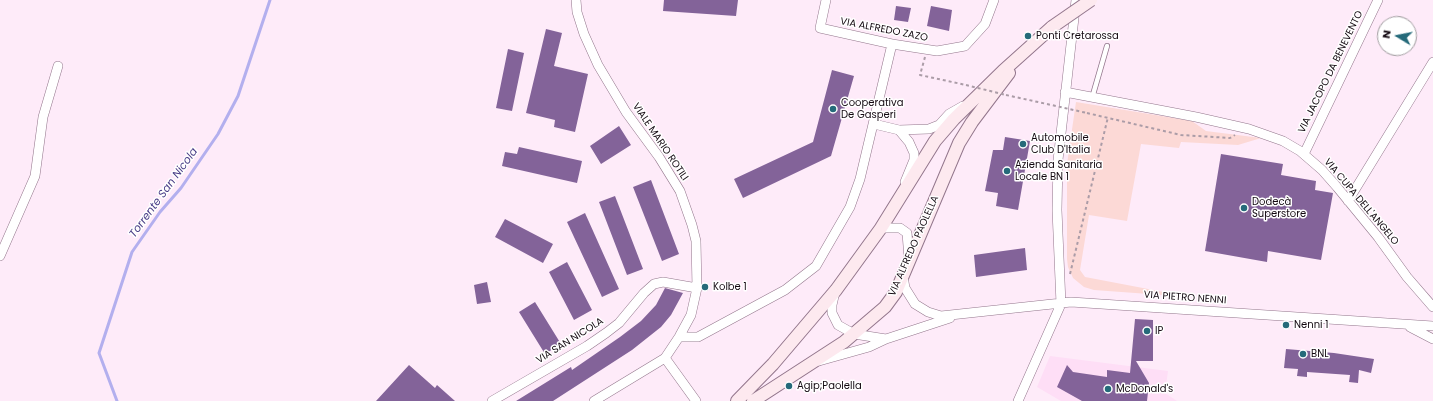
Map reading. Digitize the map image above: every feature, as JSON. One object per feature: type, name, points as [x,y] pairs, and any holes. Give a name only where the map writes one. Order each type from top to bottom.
[{"type":"main road","name":"VIA ALFREDO PAOLELLA","points":[[737,401],[773,364],[836,290],[897,204],[935,141],[970,103],[1052,27],[1091,0]]},
{"type":"main road","name":"VIA ALFREDO PAOLELLA","points":[[753,401],[854,334],[885,307],[896,292],[959,143],[972,122],[1028,49]]},
{"type":"street","name":"VIALE MARIO ROTILI","points":[[576,0],[577,12],[584,34],[598,65],[626,112],[659,157],[680,191],[696,241],[697,288],[691,315],[679,337],[664,358],[594,401]]},
{"type":"street","name":"VIA ALFREDO ZAZO","points":[[826,0],[820,28],[892,44],[937,51],[965,46],[985,24],[994,0]]},
{"type":"street","points":[[1019,400],[1060,304],[1058,160],[1064,92],[1076,0]]},
{"type":"street","name":"VIA JACOPO DA BENEVENTO","points":[[1304,154],[1378,0]]},
{"type":"street","points":[[679,337],[698,337],[704,334],[785,290],[816,266],[850,207],[860,179],[892,44]]},
{"type":"street","points":[[1348,201],[1433,62]]},
{"type":"street","points":[[0,256],[35,176],[43,117],[58,66]]},
{"type":"street","name":"VIA CUPA DELL'ANGELO","points":[[1064,92],[1196,117],[1243,128],[1283,141],[1304,154],[1322,170],[1378,237],[1407,278],[1433,307]]},
{"type":"street","points":[[874,124],[899,130],[930,129],[939,126],[949,114],[970,103]]},
{"type":"street","points":[[897,204],[914,160],[914,153],[909,142],[899,130]]},
{"type":"street","points":[[881,228],[900,228],[906,233],[909,260]]},
{"type":"street","name":"VIA PIETRO NENNI","points":[[903,275],[905,288],[915,304],[928,312],[941,316],[1071,302],[1433,326]]},
{"type":"street","name":"VIA SAN NICOLA","points":[[492,401],[587,346],[619,323],[629,313],[644,293],[654,284],[663,282],[697,288]]},
{"type":"street","points":[[836,290],[832,305],[832,313],[838,325],[854,334]]},
{"type":"street","name":"VIA PIETRO NENNI","points":[[854,334],[886,339],[961,315]]},
{"type":"street","name":"VIA PIETRO NENNI","points":[[1407,325],[1433,339]]},
{"type":"street","points":[[808,364],[869,347],[886,339]]},
{"type":"street","points":[[664,358],[696,401]]},
{"type":"lane","points":[[1092,98],[1107,46]]},
{"type":"path","points":[[927,49],[920,75],[1181,135],[1230,138],[1243,128]]},
{"type":"path","points":[[1059,280],[1069,275],[1108,118]]},
{"type":"shaded area","points":[[1076,102],[1192,121],[1206,131],[1261,138],[1238,145],[1181,142],[1179,148],[1141,144],[1127,221],[1089,215],[1080,270],[1085,277],[1190,297],[1094,290],[1084,287],[1073,278],[1068,267],[1067,259],[1067,164]]},
{"type":"shaded area","points":[[1050,356],[1168,371],[1165,393],[1177,401],[1061,401],[1037,387]]},
{"type":"building","points":[[664,0],[738,0],[736,16],[663,11]]},
{"type":"building","points":[[896,6],[911,8],[908,22],[894,20]]},
{"type":"building","points":[[931,6],[952,10],[949,31],[927,26]]},
{"type":"building","points":[[546,29],[562,33],[554,66],[588,74],[575,132],[554,127],[555,120],[526,113]]},
{"type":"building","points":[[508,49],[524,53],[512,111],[496,108]]},
{"type":"building","name":"Cooperativa De Gasperi","points":[[832,70],[854,76],[831,156],[743,198],[734,179],[813,142]]},
{"type":"building","points":[[619,126],[631,145],[601,164],[590,146]]},
{"type":"building","name":"Azienda Sanitaria Locale BN 1","points":[[1005,137],[1030,141],[1018,210],[996,206],[998,193],[985,191],[993,150],[1003,150]]},
{"type":"building","points":[[519,147],[582,161],[577,183],[502,166],[505,152],[517,154]]},
{"type":"building","points":[[1221,154],[1283,164],[1281,175],[1316,181],[1315,190],[1333,193],[1321,260],[1268,251],[1267,262],[1205,251]]},
{"type":"building","points":[[651,180],[679,254],[662,261],[633,187]]},
{"type":"building","points":[[615,196],[643,269],[627,275],[599,202]]},
{"type":"building","points":[[585,213],[619,289],[602,297],[567,222]]},
{"type":"building","points":[[505,219],[553,244],[543,263],[495,237]]},
{"type":"building","points":[[1025,248],[1027,270],[976,277],[974,255]]},
{"type":"building","points":[[567,262],[592,310],[574,320],[549,272]]},
{"type":"building","points":[[487,282],[491,302],[477,304],[474,285]]},
{"type":"building","points":[[665,288],[683,293],[671,315],[661,327],[632,350],[553,401],[516,401],[571,367],[572,370],[620,337],[641,321],[656,305]]},
{"type":"building","points":[[535,302],[561,344],[545,354],[519,312]]},
{"type":"building","points":[[1135,319],[1153,320],[1153,361],[1136,361],[1149,383],[1147,401],[1082,401],[1057,387],[1067,365],[1073,372],[1107,377],[1107,370],[1130,373]]},
{"type":"building","points":[[1286,349],[1334,353],[1374,359],[1371,373],[1359,370],[1358,383],[1349,382],[1350,375],[1307,372],[1307,377],[1297,376],[1298,369],[1284,368]]},
{"type":"building","points":[[409,365],[435,388],[437,385],[455,401],[376,401]]},
{"type":"waterway","name":"Torrente San Nicola","points":[[117,401],[99,353],[132,252],[160,212],[181,188],[218,134],[238,96],[270,0]]},
{"type":"place","name":"Ponti Cretarossa","points":[[1028,36]]},
{"type":"place","name":"Cooperativa De Gasperi","points":[[833,109]]},
{"type":"place","name":"Automobile Club D'Italia","points":[[1023,144]]},
{"type":"place","name":"Azienda Sanitaria Locale BN 1","points":[[1007,171]]},
{"type":"place","name":"Dodecà Superstore","points":[[1244,208]]},
{"type":"place","name":"Kolbe 1","points":[[705,287]]},
{"type":"place","name":"Nenni 1","points":[[1286,325]]},
{"type":"place","name":"IP","points":[[1147,331]]},
{"type":"place","name":"BNL","points":[[1303,354]]},
{"type":"place","name":"Agip;Paolella","points":[[789,386]]},
{"type":"place","name":"McDonald's","points":[[1108,389]]}]
